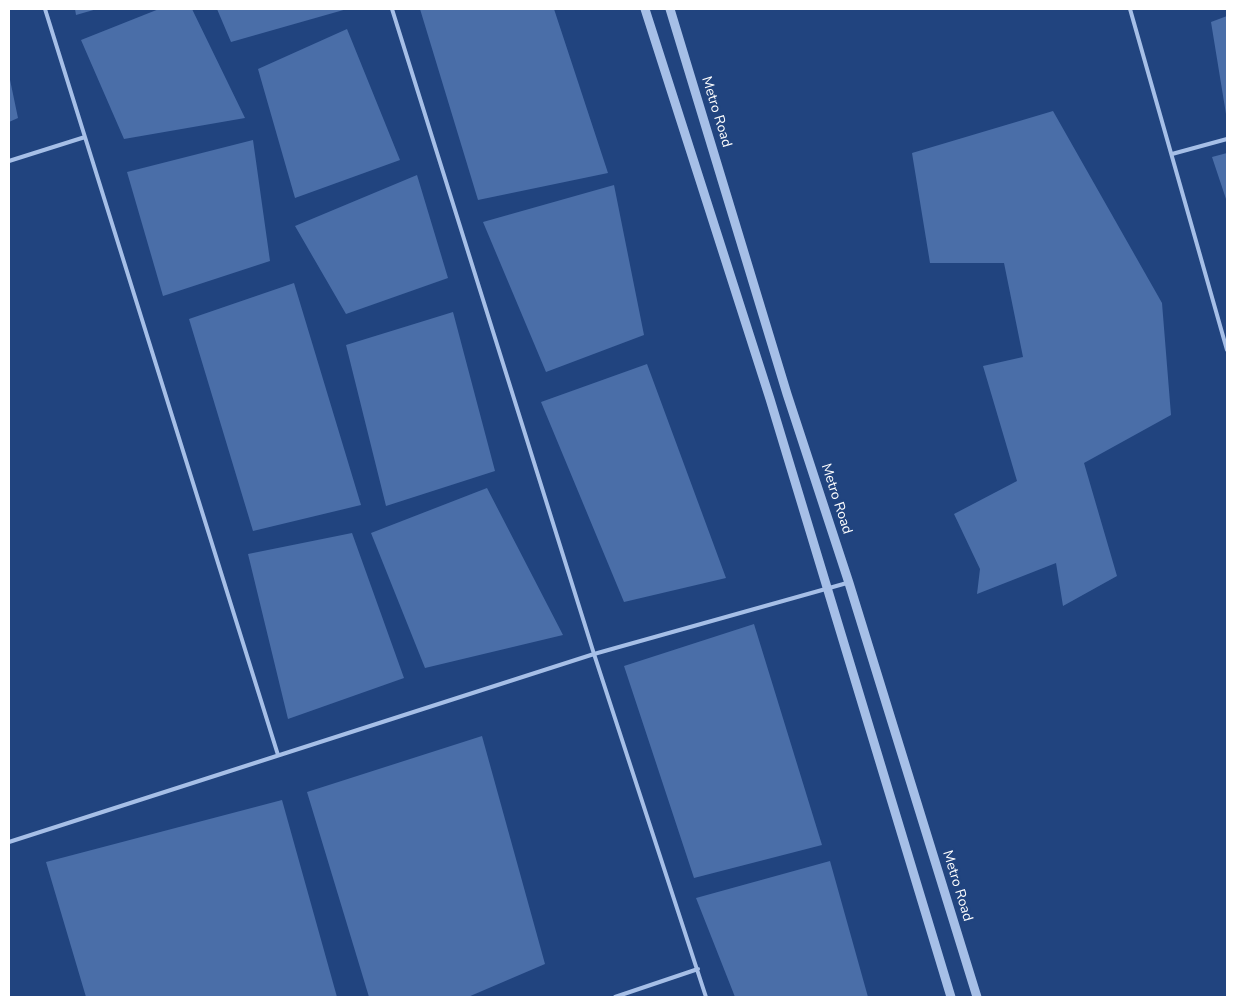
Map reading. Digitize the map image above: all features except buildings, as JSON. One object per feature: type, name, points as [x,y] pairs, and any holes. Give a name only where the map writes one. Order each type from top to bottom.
[{"type":"street","points":[[645,9],[767,390],[951,997]]},
{"type":"street","name":"Metro Road","points":[[670,9],[787,394],[849,582],[978,997]]},
{"type":"lane","points":[[45,9],[278,755]]},
{"type":"lane","points":[[392,9],[594,654],[706,997]]},
{"type":"lane","points":[[1130,9],[1227,350]]},
{"type":"lane","points":[[9,161],[85,137]]},
{"type":"lane","points":[[1172,154],[1227,138]]},
{"type":"lane","points":[[9,842],[594,654],[849,582]]},
{"type":"lane","points":[[615,997],[698,969]]}]
